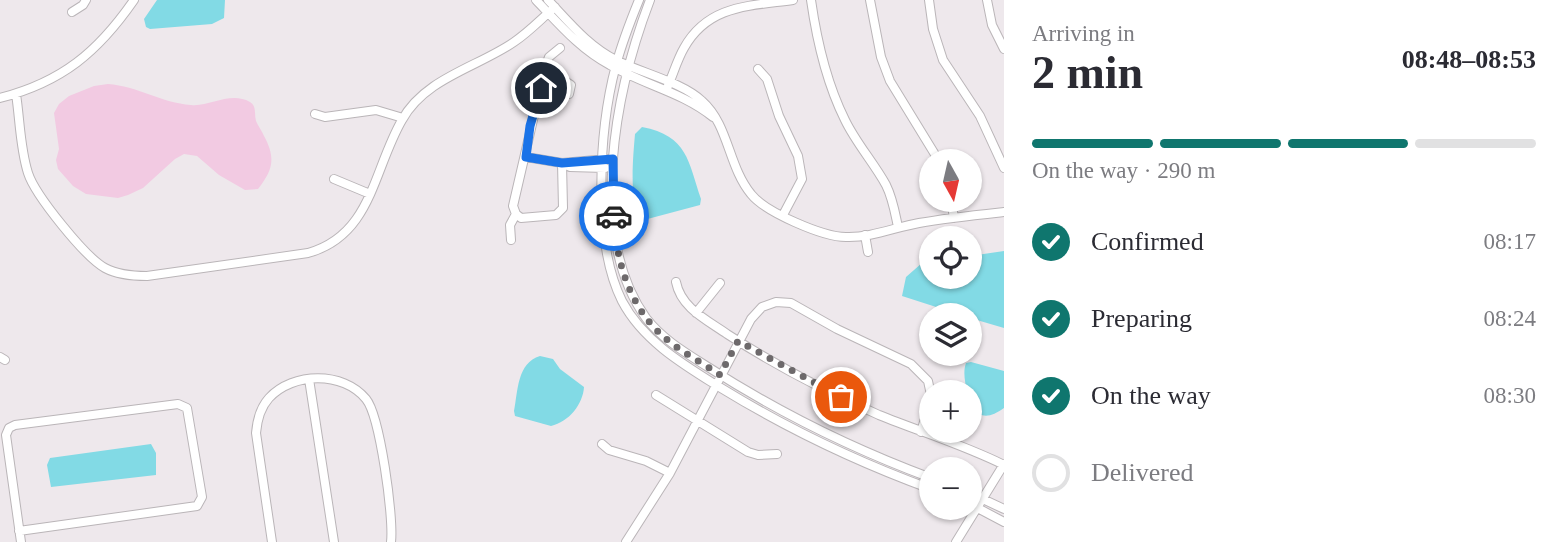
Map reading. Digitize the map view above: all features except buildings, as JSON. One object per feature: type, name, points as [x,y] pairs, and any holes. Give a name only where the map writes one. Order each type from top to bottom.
[{"type":"street","points":[[72,12],[86,0]]},
{"type":"street","points":[[0,98],[16,94],[74,66],[101,43],[132,0]]},
{"type":"street","points":[[536,0],[551,7],[617,64],[668,86],[687,89],[700,99],[711,109],[718,121],[738,176],[758,201],[829,236],[865,235],[898,227],[1004,212]]},
{"type":"street","points":[[639,0],[617,64],[602,163],[606,249],[623,302],[640,327],[661,348],[750,406],[834,450],[919,484]]},
{"type":"street","points":[[650,0],[627,69],[618,114],[613,164],[617,247],[622,271],[633,298],[647,320],[669,342],[720,375],[800,421],[919,473]]},
{"type":"street","points":[[668,86],[683,48],[701,24],[722,12],[793,0]]},
{"type":"street","points":[[811,0],[817,40],[833,95],[847,124],[887,188],[894,204],[898,227]]},
{"type":"street","points":[[870,0],[881,57],[890,81],[932,149]]},
{"type":"street","points":[[929,0],[943,60],[980,116],[1004,168]]},
{"type":"street","points":[[987,0],[992,24],[1004,49]]},
{"type":"street","points":[[16,94],[26,164],[35,190],[86,252],[107,269],[131,276],[147,276],[308,253],[323,249],[342,237],[358,220],[402,118],[426,93],[445,79],[516,41],[551,7]]},
{"type":"street","points":[[560,48],[549,57],[545,68],[513,206],[516,214],[521,218],[556,215],[563,208],[562,163]]},
{"type":"street","points":[[541,88],[569,94],[571,85],[545,68]]},
{"type":"street","points":[[758,69],[767,79],[779,116],[798,156],[802,179],[783,215]]},
{"type":"street","points":[[315,114],[325,117],[376,110],[402,118]]},
{"type":"street","points":[[526,157],[562,163],[613,164]]},
{"type":"street","points":[[334,179],[370,194]]},
{"type":"street","points":[[953,212],[954,218]]},
{"type":"street","points":[[511,240],[510,225],[516,214]]},
{"type":"street","points":[[865,235],[868,252]]},
{"type":"street","points":[[676,282],[679,296],[696,313],[738,341],[841,397],[919,431]]},
{"type":"street","points":[[696,313],[720,283]]},
{"type":"street","points":[[626,542],[646,515],[738,341],[762,307],[776,302],[791,303],[836,329],[911,363],[927,380]]},
{"type":"street","points":[[272,542],[258,452],[257,425],[262,408],[269,398],[286,386],[309,379],[325,378],[343,382],[356,389],[372,407],[393,530],[391,542]]},
{"type":"street","points":[[309,379],[334,542]]},
{"type":"street","points":[[656,395],[748,452],[758,455],[777,454]]},
{"type":"street","points":[[19,531],[197,506],[202,497],[187,408],[178,404],[15,425],[9,428],[6,435],[20,542]]},
{"type":"street","points":[[955,443],[1004,465],[983,499],[1004,509]]},
{"type":"street","points":[[602,444],[608,450],[646,461],[670,473]]},
{"type":"street","points":[[982,511],[1004,522]]},
{"type":"street","points":[[958,541],[967,520]]},
{"type":"shaded area","points":[[108,84],[180,104],[198,105],[235,98],[250,102],[254,106],[256,121],[270,151],[271,164],[267,176],[258,189],[245,190],[219,175],[197,156],[184,154],[143,188],[128,195],[118,198],[86,194],[73,186],[58,169],[56,160],[59,149],[54,113],[59,104],[69,96],[94,86]]},
{"type":"water","points":[[157,0],[225,0],[224,18],[212,24],[150,29],[146,27],[144,19]]},
{"type":"water","points":[[642,127],[669,137],[684,152],[701,199],[700,205],[640,221],[634,202],[633,167],[635,134]]},
{"type":"water","points":[[1004,251],[1004,328],[982,322],[982,303],[924,303],[902,296],[906,277],[919,266],[919,289],[982,289],[982,254]]},
{"type":"water","points":[[540,356],[553,359],[560,369],[584,387],[581,400],[574,411],[564,421],[551,426],[515,416],[514,411],[523,371],[532,360]]},
{"type":"water","points":[[982,365],[1004,371],[1004,408],[987,416],[982,415],[982,380],[965,380],[965,366]]},
{"type":"water","points":[[151,444],[156,453],[156,475],[51,487],[47,465],[50,458]]},
{"type":"way so far","points":[[614,216],[622,271],[633,298],[647,320],[669,342],[720,375],[738,341],[841,397]]},
{"type":"route","points":[[541,88],[530,126],[526,157],[562,163],[571,160],[613,159],[614,216]]}]
